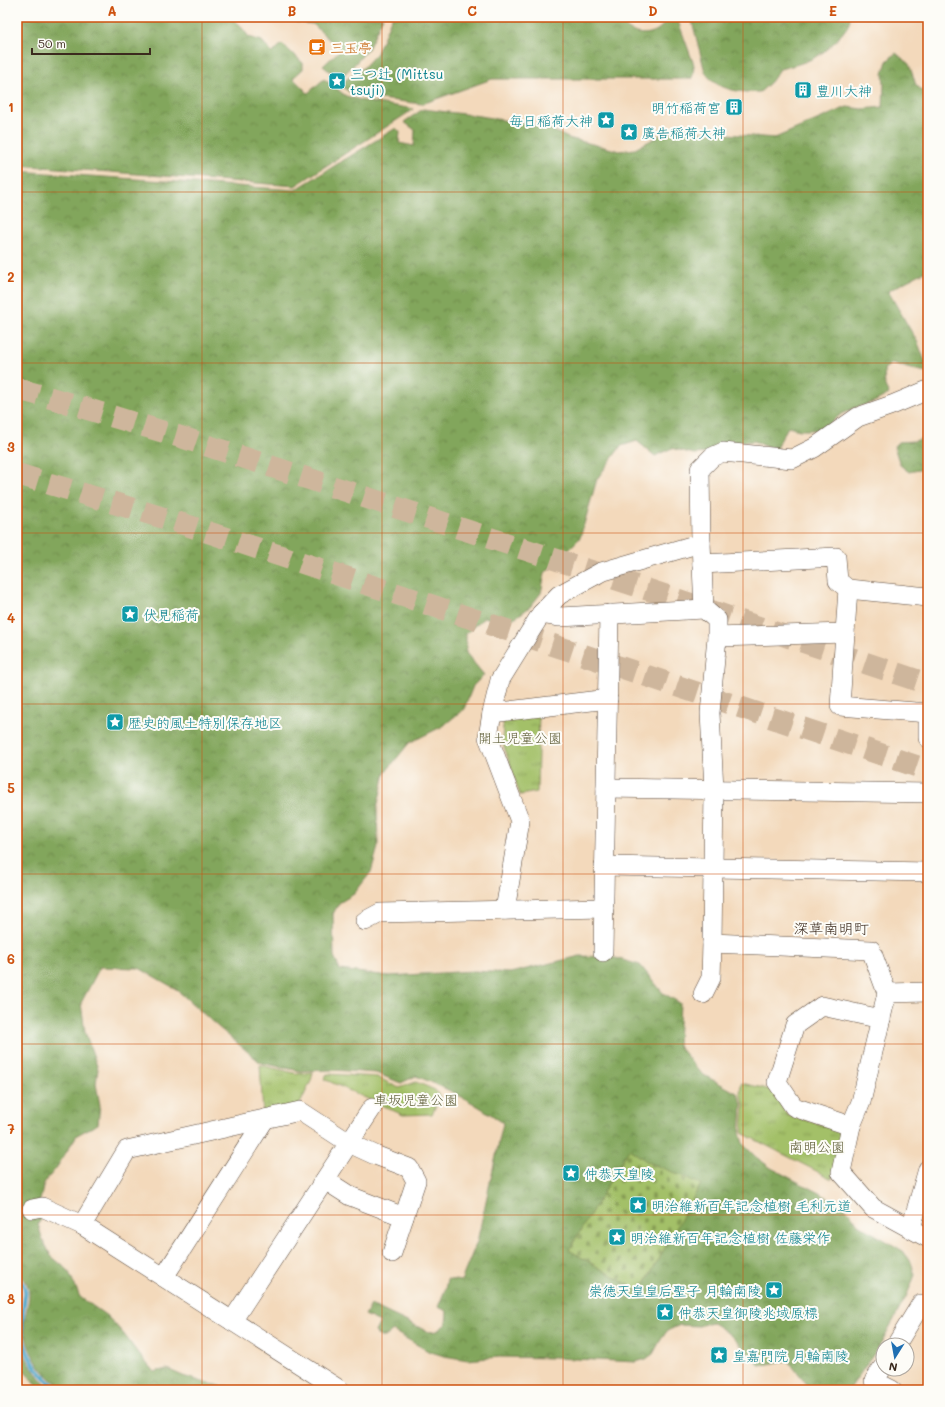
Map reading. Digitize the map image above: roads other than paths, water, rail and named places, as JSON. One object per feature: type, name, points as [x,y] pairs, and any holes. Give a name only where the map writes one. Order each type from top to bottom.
[{"type":"street","points":[[703,994],[711,978],[714,789],[710,713],[717,637],[717,620],[704,608],[700,469],[712,457],[723,452],[792,459],[814,448],[858,417],[928,390]]},
{"type":"street","points":[[505,910],[520,821],[488,737],[500,680],[542,614],[559,595],[601,572],[701,543]]},
{"type":"street","points":[[702,564],[836,557],[838,581],[848,589],[928,597]]},
{"type":"street","points":[[848,589],[840,706],[928,713]]},
{"type":"street","points":[[542,614],[560,617],[704,608]]},
{"type":"street","points":[[603,952],[609,614]]},
{"type":"street","points":[[717,637],[845,633]]},
{"type":"street","points":[[492,713],[608,699]]},
{"type":"street","points":[[928,723],[928,738]]},
{"type":"street","points":[[606,788],[928,793]]},
{"type":"street","points":[[604,866],[928,872]]},
{"type":"street","points":[[365,921],[380,913],[604,908]]},
{"type":"street","points":[[712,943],[871,950],[887,993],[861,1102],[851,1126],[841,1172],[873,1208],[928,1238]]},
{"type":"street","points":[[887,993],[928,992]]},
{"type":"street","points":[[851,1126],[794,1107],[777,1082],[795,1025],[822,1006],[881,1019]]},
{"type":"street","points":[[232,1321],[372,1108]]},
{"type":"street","points":[[82,1225],[127,1150],[300,1111],[349,1143],[375,1156],[409,1168],[416,1181],[392,1253]]},
{"type":"street","points":[[164,1277],[265,1119]]},
{"type":"street","points":[[911,1228],[928,1170]]},
{"type":"street","points":[[324,1180],[350,1196],[404,1217]]},
{"type":"street","points":[[32,1209],[42,1207],[82,1225],[340,1390]]},
{"type":"street","points":[[901,1337],[921,1304],[928,1306]]},
{"type":"street","points":[[877,1377],[874,1382],[892,1390]]},
{"type":"waterway","points":[[17,1278],[24,1285],[25,1289],[22,1328],[23,1338],[27,1350],[38,1370],[59,1390]]},
{"type":"tunnel","points":[[17,389],[184,438],[643,588],[928,684]]},
{"type":"tunnel","points":[[17,474],[174,521],[623,668],[928,770]]},
{"type":"place","name":"三玉亭","points":[[317,47]]},
{"type":"place","name":"三つ辻 (Mittsu tsuji)","points":[[337,81]]},
{"type":"place","name":"豊川大神","points":[[803,90]]},
{"type":"place","name":"明竹稲荷宮","points":[[734,107]]},
{"type":"place","name":"毎日稲荷大神","points":[[606,120]]},
{"type":"place","name":"廣告稲荷大神","points":[[629,132]]},
{"type":"place","name":"伏見稲荷","points":[[130,614]]},
{"type":"place","name":"歴史的風土特別保存地区","points":[[115,722]]},
{"type":"place","name":"仲恭天皇陵","points":[[571,1173]]},
{"type":"place","name":"明治維新百年記念植樹 毛利元道","points":[[638,1205]]},
{"type":"place","name":"明治維新百年記念植樹 佐藤栄作","points":[[617,1237]]},
{"type":"place","name":"崇徳天皇皇后聖子 月輪南陵","points":[[774,1290]]},
{"type":"place","name":"仲恭天皇御陵兆域原標","points":[[665,1312]]},
{"type":"place","name":"皇嘉門院 月輪南陵","points":[[719,1355]]},
{"type":"district","name":"深草南明町","points":[[831,928]]},
{"type":"park label","name":"開土児童公園","points":[[520,737]]},
{"type":"park label","name":"車坂児童公園","points":[[416,1099]]},
{"type":"park label","name":"南明公園","points":[[817,1146]]}]
